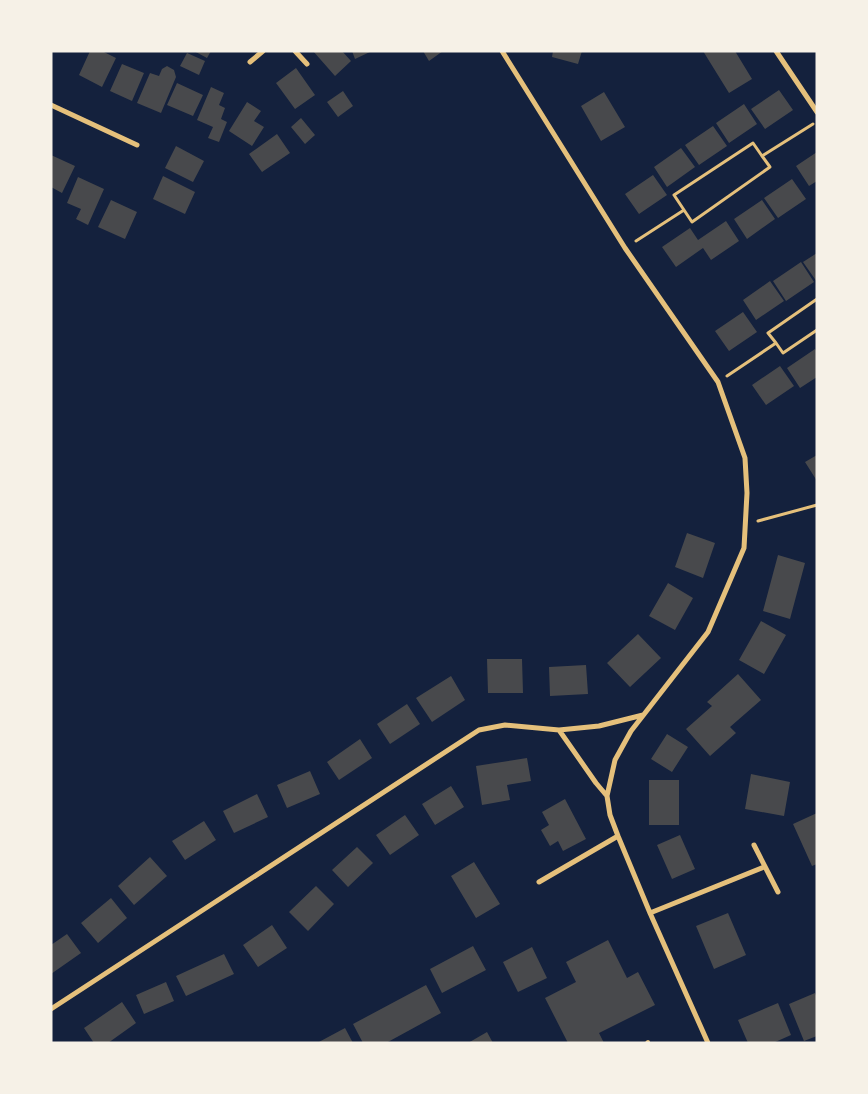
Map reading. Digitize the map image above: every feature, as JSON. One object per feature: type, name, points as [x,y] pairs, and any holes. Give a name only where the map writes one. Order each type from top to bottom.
[{"type":"street","points":[[250,62],[263,51]]},
{"type":"street","points":[[295,51],[307,64]]},
{"type":"street","points":[[502,51],[625,248],[718,382],[745,458],[747,493],[744,548],[708,632],[631,731],[615,760],[607,796],[610,815],[618,836],[708,1043]]},
{"type":"street","points":[[776,51],[817,112]]},
{"type":"street","points":[[51,105],[138,145]]},
{"type":"street","points":[[51,1009],[479,730],[505,725],[559,730],[599,726],[644,715]]},
{"type":"street","points":[[559,730],[607,796]]},
{"type":"street","points":[[539,882],[618,836]]},
{"type":"street","points":[[754,844],[778,892]]},
{"type":"street","points":[[650,913],[764,867]]},
{"type":"path","points":[[762,156],[817,122]]},
{"type":"path","points":[[753,143],[762,156],[770,167],[692,222],[674,195],[753,143]]},
{"type":"path","points":[[625,248],[684,210]]},
{"type":"path","points":[[817,299],[768,333],[784,353],[817,330]]},
{"type":"path","points":[[718,382],[776,343]]},
{"type":"path","points":[[745,525],[817,504]]},
{"type":"building","points":[[90,51],[102,51],[116,58],[102,87],[79,75]]},
{"type":"building","points":[[194,51],[211,51],[207,58]]},
{"type":"building","points":[[313,51],[342,51],[351,61],[335,76]]},
{"type":"building","points":[[352,51],[372,51],[355,59]]},
{"type":"building","points":[[423,51],[443,51],[429,61]]},
{"type":"building","points":[[553,51],[582,51],[578,64],[552,57]]},
{"type":"building","points":[[703,51],[735,51],[752,79],[729,93]]},
{"type":"building","points":[[187,53],[205,61],[199,75],[180,66]]},
{"type":"building","points":[[122,64],[144,73],[132,101],[110,91]]},
{"type":"building","points":[[167,66],[174,70],[176,77],[161,113],[137,103],[150,73],[159,76],[162,69]]},
{"type":"building","points":[[296,68],[315,95],[295,109],[276,83]]},
{"type":"building","points":[[177,83],[203,95],[193,116],[167,105]]},
{"type":"building","points":[[211,87],[224,93],[219,105],[225,108],[221,119],[227,122],[219,142],[208,138],[213,127],[197,120]]},
{"type":"building","points":[[779,90],[793,110],[765,129],[751,109]]},
{"type":"building","points":[[343,91],[353,106],[338,117],[327,102]]},
{"type":"building","points":[[604,92],[625,127],[601,141],[581,106]]},
{"type":"building","points":[[247,102],[261,111],[254,121],[264,127],[252,146],[229,131]]},
{"type":"building","points":[[744,104],[757,124],[729,143],[716,123]]},
{"type":"building","points":[[301,118],[315,135],[305,144],[291,127]]},
{"type":"building","points":[[713,126],[727,146],[699,165],[685,145]]},
{"type":"building","points":[[277,134],[290,153],[262,172],[249,154]]},
{"type":"building","points":[[176,146],[204,161],[193,182],[165,168]]},
{"type":"building","points":[[681,148],[695,167],[667,187],[654,167]]},
{"type":"building","points":[[817,152],[817,181],[809,186],[796,166]]},
{"type":"building","points":[[51,155],[75,166],[62,193],[51,187]]},
{"type":"building","points":[[653,175],[667,195],[639,214],[625,194]]},
{"type":"building","points":[[163,176],[195,192],[185,214],[153,199]]},
{"type":"building","points":[[78,177],[104,189],[88,225],[76,219],[81,209],[67,203]]},
{"type":"building","points":[[792,179],[806,199],[778,218],[764,198]]},
{"type":"building","points":[[111,200],[137,212],[125,239],[98,227]]},
{"type":"building","points":[[762,200],[775,219],[747,239],[734,219]]},
{"type":"building","points":[[726,221],[739,241],[711,260],[703,248],[676,267],[662,247],[690,228],[698,240]]},
{"type":"building","points":[[817,253],[817,282],[803,262]]},
{"type":"building","points":[[801,262],[814,282],[786,301],[773,281]]},
{"type":"building","points":[[770,281],[784,301],[756,320],[743,300]]},
{"type":"building","points":[[743,312],[757,332],[729,351],[715,331]]},
{"type":"building","points":[[815,349],[817,352],[817,377],[800,388],[787,368]]},
{"type":"building","points":[[780,366],[794,386],[766,405],[752,385]]},
{"type":"building","points":[[817,455],[817,481],[805,462]]},
{"type":"building","points":[[687,533],[715,543],[703,578],[675,567]]},
{"type":"building","points":[[778,555],[805,563],[790,619],[763,611]]},
{"type":"building","points":[[668,583],[693,598],[675,630],[649,616]]},
{"type":"building","points":[[761,621],[786,635],[764,674],[739,660]]},
{"type":"building","points":[[638,634],[661,658],[630,687],[607,663]]},
{"type":"building","points":[[487,659],[522,659],[523,693],[488,693]]},
{"type":"building","points":[[586,665],[588,694],[550,696],[549,667]]},
{"type":"building","points":[[738,674],[761,700],[730,727],[736,733],[710,756],[686,729],[712,706],[707,702]]},
{"type":"building","points":[[451,676],[465,700],[432,722],[416,698]]},
{"type":"building","points":[[407,704],[420,724],[390,744],[377,724]]},
{"type":"building","points":[[667,734],[688,747],[672,772],[651,759]]},
{"type":"building","points":[[360,739],[372,758],[339,780],[327,762]]},
{"type":"building","points":[[527,758],[531,781],[507,785],[510,800],[482,805],[476,766]]},
{"type":"building","points":[[310,771],[320,794],[287,808],[277,785]]},
{"type":"building","points":[[751,774],[790,782],[784,816],[745,809]]},
{"type":"building","points":[[649,780],[679,780],[679,825],[649,825]]},
{"type":"building","points":[[451,786],[464,807],[435,825],[422,804]]},
{"type":"building","points":[[257,794],[268,817],[234,833],[223,811]]},
{"type":"building","points":[[565,799],[586,839],[563,851],[558,841],[550,846],[541,830],[549,825],[542,812]]},
{"type":"building","points":[[817,813],[817,864],[812,866],[793,824]]},
{"type":"building","points":[[405,815],[419,835],[390,855],[376,835]]},
{"type":"building","points":[[204,821],[216,840],[185,860],[172,841]]},
{"type":"building","points":[[680,835],[695,869],[672,879],[657,845]]},
{"type":"building","points":[[357,847],[373,863],[348,887],[332,870]]},
{"type":"building","points":[[150,857],[167,876],[134,905],[118,886]]},
{"type":"building","points":[[474,862],[500,904],[476,918],[451,876]]},
{"type":"building","points":[[316,886],[334,904],[308,931],[289,912]]},
{"type":"building","points":[[111,898],[127,918],[98,943],[81,923]]},
{"type":"building","points":[[728,913],[746,955],[714,969],[696,926]]},
{"type":"building","points":[[272,925],[287,948],[258,967],[243,945]]},
{"type":"building","points":[[67,934],[81,953],[51,974],[51,945]]},
{"type":"building","points":[[608,940],[627,978],[638,972],[655,1005],[599,1033],[604,1043],[568,1043],[545,998],[576,982],[566,962]]},
{"type":"building","points":[[473,946],[486,970],[442,993],[430,969]]},
{"type":"building","points":[[532,947],[547,978],[518,992],[503,962]]},
{"type":"building","points":[[224,954],[234,974],[186,996],[176,976]]},
{"type":"building","points":[[166,982],[174,1001],[144,1014],[136,995]]},
{"type":"building","points":[[426,985],[441,1013],[386,1043],[363,1043],[353,1024]]},
{"type":"building","points":[[815,993],[817,998],[817,1036],[804,1041],[789,1004]]},
{"type":"building","points":[[122,1002],[136,1023],[108,1043],[94,1043],[84,1028]]},
{"type":"building","points":[[778,1003],[791,1035],[773,1043],[748,1043],[738,1020]]},
{"type":"building","points":[[345,1028],[353,1043],[317,1043]]},
{"type":"building","points":[[487,1032],[493,1043],[468,1043]]}]
